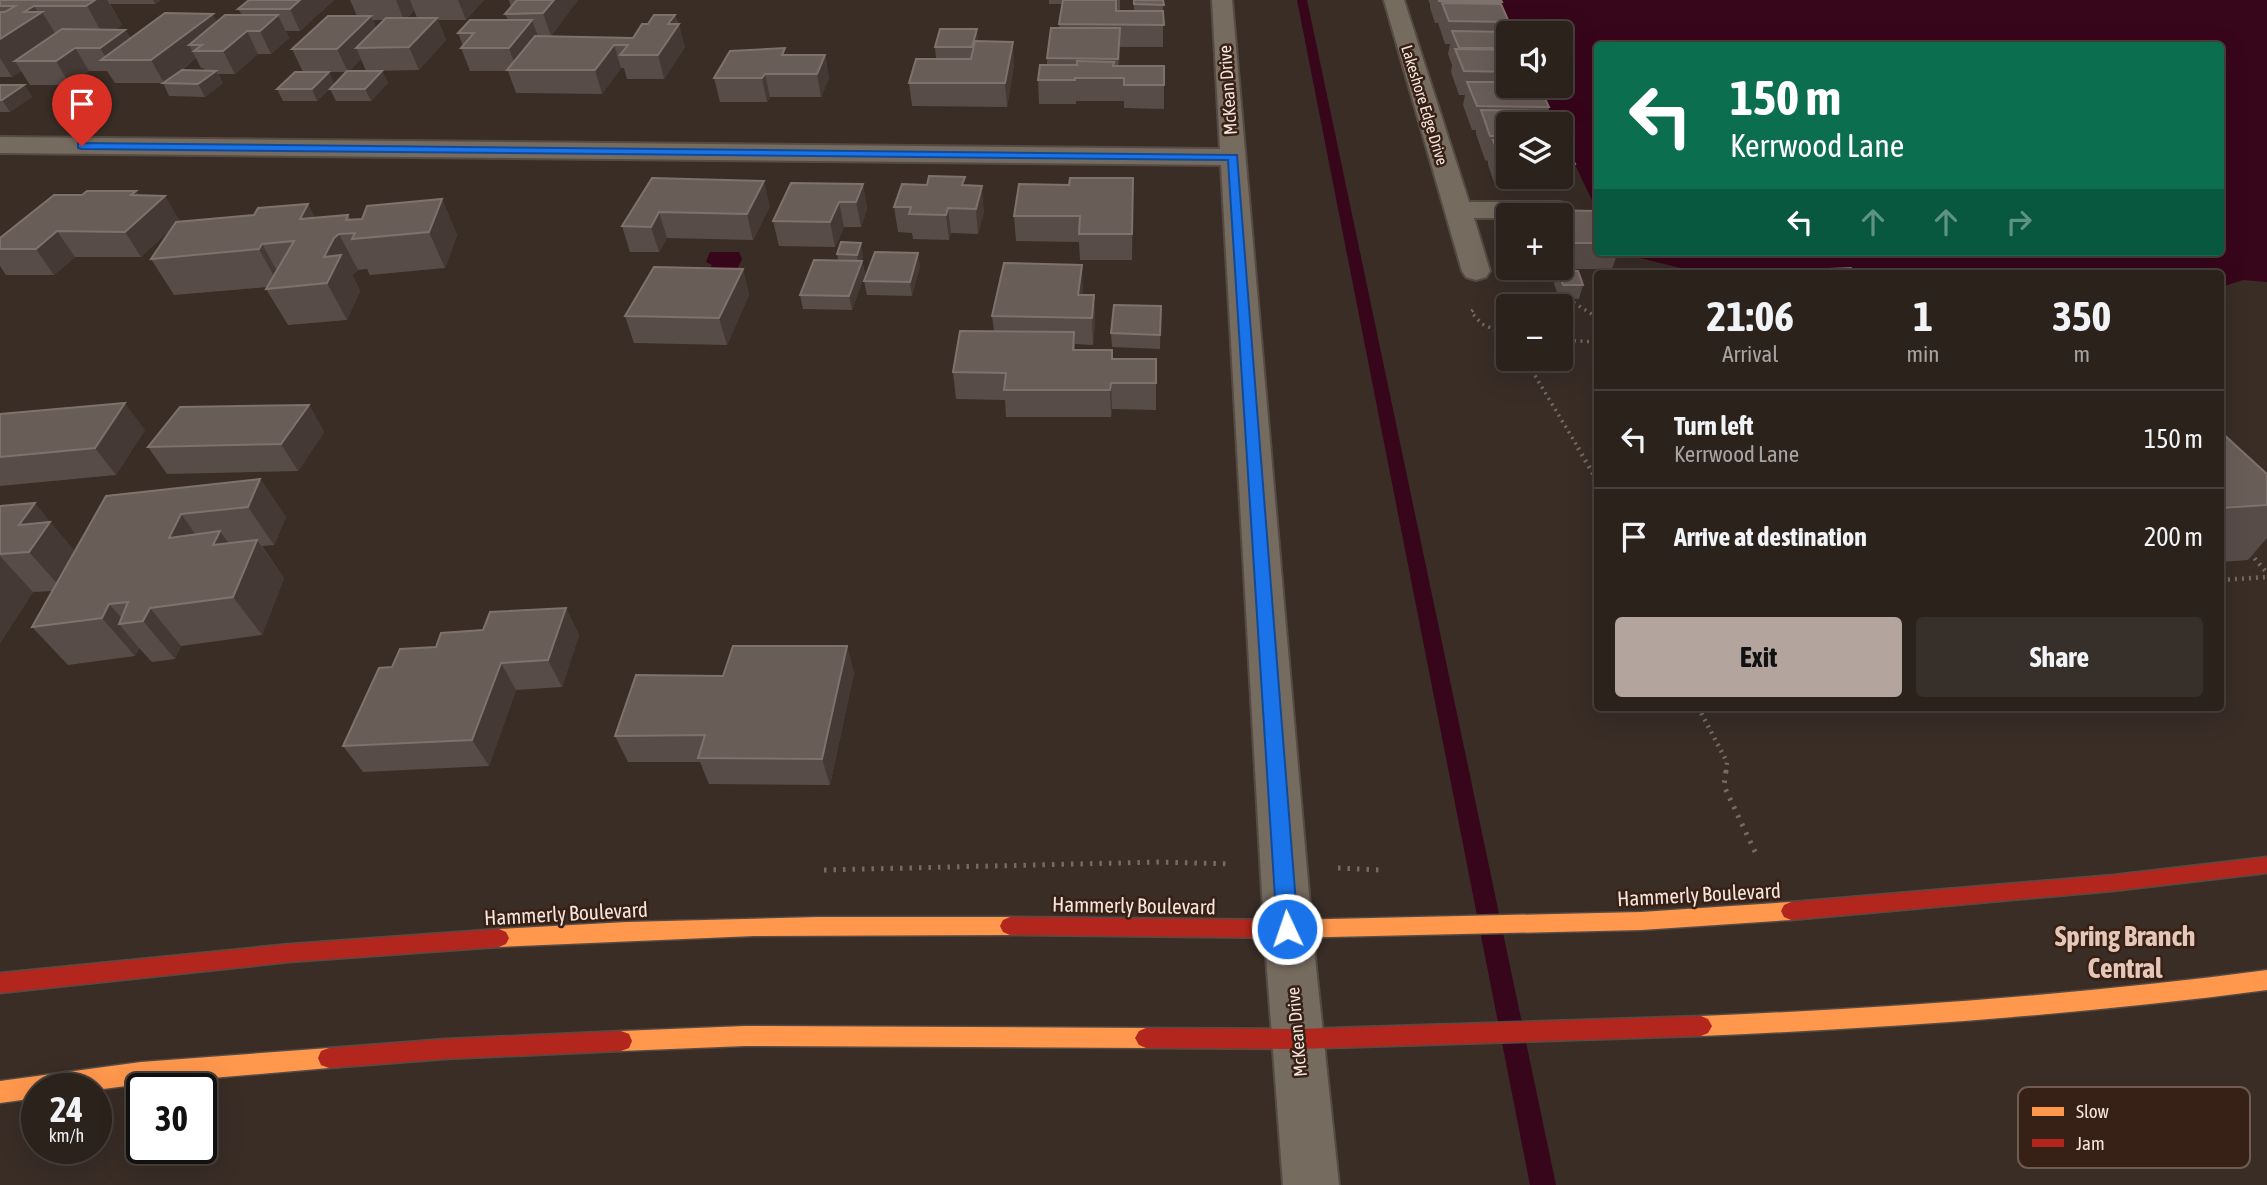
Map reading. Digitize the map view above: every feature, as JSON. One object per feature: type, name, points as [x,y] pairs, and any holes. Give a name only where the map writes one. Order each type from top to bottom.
[{"type":"main road","name":"Hammerly Boulevard","points":[[0,983],[290,953],[601,931],[846,925],[1287,929],[1641,922],[1952,897],[2267,865]]},
{"type":"main road","points":[[0,1092],[141,1073],[445,1049],[732,1037],[1298,1038],[1867,1020],[2176,993],[2267,980]]},
{"type":"street","name":"McKean Drive","points":[[1222,0],[1287,929],[1311,1185]]},
{"type":"street","name":"Lakeshore Edge Drive","points":[[1394,0],[1476,271]]},
{"type":"street","points":[[0,145],[1233,157]]},
{"type":"street","points":[[1457,210],[1496,210]]},
{"type":"path","points":[[1481,302],[1471,312],[1482,324],[1496,331]]},
{"type":"path","points":[[1573,302],[1594,315]]},
{"type":"path","points":[[1489,304],[1496,306]]},
{"type":"path","points":[[1573,341],[1594,342]]},
{"type":"path","points":[[1532,371],[1594,474]]},
{"type":"path","points":[[2244,545],[2267,575]]},
{"type":"path","points":[[2224,579],[2267,575]]},
{"type":"path","points":[[1700,711],[1727,762],[1724,786],[1757,856]]},
{"type":"shaded area","points":[[1498,0],[2267,0],[2267,282],[2243,280],[2224,286],[2224,270],[1689,270],[1632,256],[2224,256],[2224,42],[1594,42],[1594,205],[1573,160],[1573,112],[1550,112],[1544,98],[1573,98],[1573,21],[1508,21]]},
{"type":"shaded area","points":[[710,252],[739,252],[742,259],[732,280],[708,271],[712,265],[706,262]]},
{"type":"building","points":[[1,0],[95,0],[86,6],[34,6],[24,12],[42,12],[0,39],[0,12],[15,6],[0,6]]},
{"type":"building","points":[[249,0],[300,0],[290,9],[238,9]]},
{"type":"building","points":[[517,0],[554,0],[543,13],[505,14]]},
{"type":"building","points":[[1063,0],[1116,0],[1116,11],[1163,11],[1164,25],[1059,24]]},
{"type":"building","points":[[1134,0],[1163,0],[1164,5],[1134,4]]},
{"type":"building","points":[[1501,0],[1502,2],[1439,1]]},
{"type":"building","points":[[1442,3],[1501,4],[1509,21],[1496,22],[1449,21]]},
{"type":"building","points":[[165,13],[213,14],[151,60],[101,60]]},
{"type":"building","points":[[225,15],[278,15],[260,31],[247,31],[223,51],[194,51],[202,45],[189,45]]},
{"type":"building","points":[[654,15],[675,15],[668,24],[679,24],[658,55],[620,55],[628,45],[614,45],[595,70],[507,70],[535,36],[633,38],[642,24],[648,24]]},
{"type":"building","points":[[328,16],[371,16],[337,49],[292,49]]},
{"type":"building","points":[[386,18],[437,18],[409,47],[356,48]]},
{"type":"building","points":[[470,20],[532,20],[509,48],[461,48],[474,33],[458,33]]},
{"type":"building","points":[[1051,28],[1120,28],[1118,59],[1047,58]]},
{"type":"building","points":[[62,29],[125,30],[100,48],[75,48],[56,61],[15,61]]},
{"type":"building","points":[[940,29],[977,29],[972,47],[935,47]]},
{"type":"building","points":[[1452,31],[1496,32],[1496,48],[1459,48]]},
{"type":"building","points":[[975,41],[1013,42],[1005,83],[909,83],[916,59],[971,59]]},
{"type":"building","points":[[785,48],[782,55],[825,55],[817,74],[714,78],[730,51]]},
{"type":"building","points":[[1455,49],[1496,50],[1496,72],[1464,71]]},
{"type":"building","points":[[1077,61],[1114,62],[1113,66],[1164,66],[1164,85],[1124,85],[1124,78],[1038,80],[1040,65],[1077,65]]},
{"type":"building","points":[[182,70],[216,71],[198,84],[163,83]]},
{"type":"building","points":[[347,71],[382,71],[365,89],[330,89]]},
{"type":"building","points":[[295,72],[329,72],[312,89],[277,89]]},
{"type":"building","points":[[1467,82],[1496,82],[1496,98],[1545,98],[1549,107],[1477,106]]},
{"type":"building","points":[[0,85],[24,85],[0,100]]},
{"type":"building","points":[[1481,110],[1547,112],[1496,112],[1496,136],[1490,136]]},
{"type":"building","points":[[929,176],[965,177],[962,185],[982,186],[976,209],[948,208],[946,215],[909,214],[911,207],[894,207],[902,184],[927,185]]},
{"type":"building","points":[[652,178],[764,181],[747,214],[659,212],[651,227],[622,226]]},
{"type":"building","points":[[1070,178],[1133,178],[1132,234],[1079,234],[1080,216],[1014,216],[1019,184],[1069,185]]},
{"type":"building","points":[[791,183],[863,184],[856,202],[839,202],[830,222],[773,221]]},
{"type":"building","points":[[87,191],[136,191],[131,195],[165,196],[125,232],[57,231],[36,249],[0,249],[0,238],[54,195],[82,195]]},
{"type":"building","points":[[442,199],[429,232],[352,239],[355,233],[339,234],[324,257],[341,255],[327,283],[266,289],[294,241],[262,244],[259,249],[151,259],[176,222],[254,215],[258,208],[308,204],[300,219],[348,215],[346,220],[362,219],[367,206]]},
{"type":"building","points":[[1573,211],[1594,211],[1594,243],[1573,243]]},
{"type":"building","points":[[841,242],[861,243],[857,255],[837,254]]},
{"type":"building","points":[[875,252],[918,253],[910,282],[864,281]]},
{"type":"building","points":[[814,260],[862,261],[849,296],[800,295]]},
{"type":"building","points":[[1004,263],[1082,265],[1078,295],[1094,295],[1092,318],[992,316]]},
{"type":"building","points":[[654,267],[743,269],[719,318],[625,316]]},
{"type":"building","points":[[1851,268],[1853,270],[1807,270]]},
{"type":"building","points":[[1573,271],[1578,271],[1583,285],[1563,285],[1561,280],[1573,280]]},
{"type":"building","points":[[1114,305],[1161,306],[1160,335],[1111,333]]},
{"type":"building","points":[[960,331],[1074,332],[1073,350],[1112,350],[1112,359],[1156,359],[1156,383],[1111,383],[1110,390],[1004,390],[1006,373],[953,372]]},
{"type":"building","points":[[125,403],[95,448],[0,457],[0,414]]},
{"type":"building","points":[[309,405],[281,444],[148,447],[180,407]]},
{"type":"building","points":[[2224,435],[2267,474],[2267,505],[2224,508]]},
{"type":"building","points":[[260,479],[248,507],[181,514],[169,538],[220,531],[213,545],[257,540],[233,597],[150,608],[143,621],[119,624],[128,602],[109,604],[102,618],[32,627],[106,496]]},
{"type":"building","points":[[35,503],[19,525],[50,522],[29,552],[0,554],[0,506]]},
{"type":"building","points":[[566,608],[548,660],[501,663],[472,740],[343,746],[379,668],[392,667],[400,649],[436,647],[441,633],[483,630],[490,612]]},
{"type":"building","points":[[733,646],[847,646],[822,759],[698,758],[705,735],[615,736],[636,675],[723,676]]},
{"type":"waterway","points":[[1302,0],[1543,1185]]},
{"type":"traffic: slow","points":[[1286,929],[1641,921],[1791,911]]},
{"type":"traffic: slow","points":[[499,938],[754,927],[1010,926]]},
{"type":"traffic: slow","points":[[1701,1026],[1843,1020],[2056,1005],[2267,980]]},
{"type":"traffic: slow","points":[[621,1041],[745,1036],[1146,1038]]},
{"type":"traffic: slow","points":[[0,1092],[141,1073],[329,1058]]},
{"type":"traffic: jam","points":[[1791,911],[2113,883],[2267,865]]},
{"type":"traffic: jam","points":[[1010,926],[1286,929]]},
{"type":"traffic: jam","points":[[0,983],[290,953],[499,938]]},
{"type":"traffic: jam","points":[[1146,1038],[1298,1039],[1701,1026]]},
{"type":"traffic: jam","points":[[329,1058],[445,1049],[621,1041]]},
{"type":"district","name":"Spring Branch Central","points":[[2125,952]]},
{"type":"route","points":[[82,146],[1233,157],[1287,929]]}]
